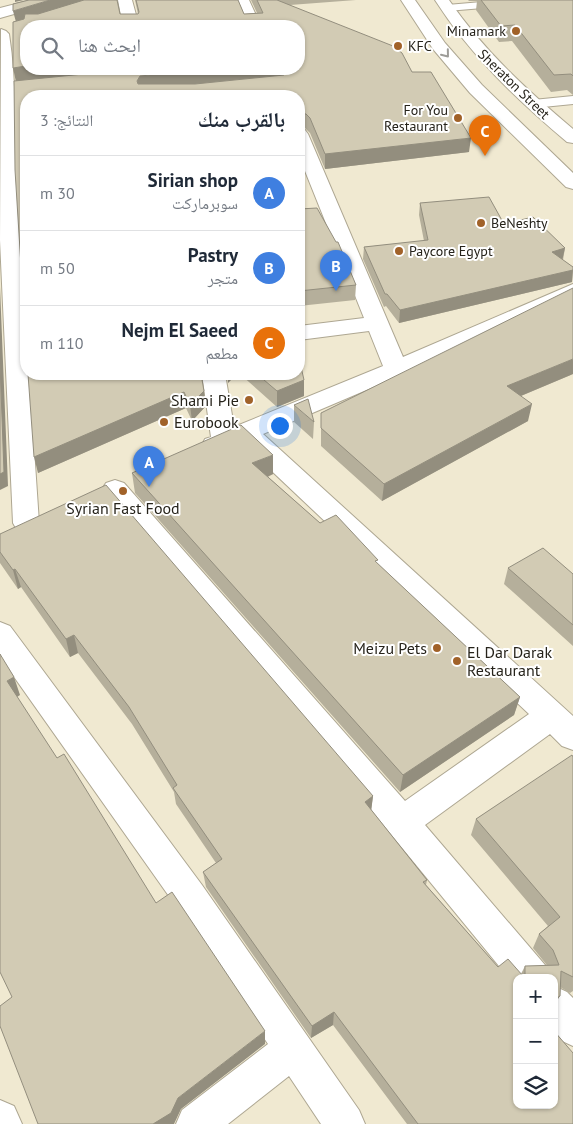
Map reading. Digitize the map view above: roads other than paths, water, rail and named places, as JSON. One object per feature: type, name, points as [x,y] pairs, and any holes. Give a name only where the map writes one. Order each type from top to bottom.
[{"type":"street","points":[[20,301],[18,237],[4,186],[15,89],[12,59],[4,28],[48,0]]},
{"type":"street","points":[[126,0],[131,20]]},
{"type":"street","points":[[242,0],[250,20]]},
{"type":"street","name":"Sheraton Street","points":[[408,0],[439,46],[476,89],[573,183]]},
{"type":"street","name":"Sheraton Street","points":[[445,4],[476,49],[533,104],[573,138]]},
{"type":"street","points":[[305,149],[396,369]]},
{"type":"street","points":[[197,452],[396,369],[573,290]]},
{"type":"street","points":[[305,332],[377,323]]},
{"type":"street","points":[[20,337],[9,381],[26,524]]},
{"type":"street","points":[[215,380],[235,436],[562,726],[402,822]]},
{"type":"street","points":[[115,488],[402,822],[529,974]]},
{"type":"street","points":[[0,634],[190,897],[345,1124]]},
{"type":"street","points":[[558,1010],[573,1027]]},
{"type":"street","points":[[196,1124],[293,1049]]},
{"type":"street","points":[[0,1120],[2,1124]]},
{"type":"lane","points":[[445,4],[544,0]]},
{"type":"lane","points":[[533,104],[573,100]]},
{"type":"place","name":"Minamark","points":[[516,31]]},
{"type":"place","name":"KFC","points":[[398,46]]},
{"type":"place","name":"For You Restaurant","points":[[458,118]]},
{"type":"place","name":"Nejm El Saeed","points":[[485,156]]},
{"type":"place","name":"BeNeshty","points":[[481,223]]},
{"type":"place","name":"Paycore Egypt","points":[[399,251]]},
{"type":"place","name":"Pastry","points":[[336,291]]},
{"type":"place","name":"Shami Pie","points":[[249,400]]},
{"type":"place","name":"Eurobook","points":[[164,422]]},
{"type":"place","name":"Sirian shop","points":[[149,487]]},
{"type":"place","name":"Syrian Fast Food","points":[[123,491]]},
{"type":"place","name":"Meizu Pets","points":[[437,648]]},
{"type":"place","name":"El Dar Darak Restaurant","points":[[457,661]]}]
